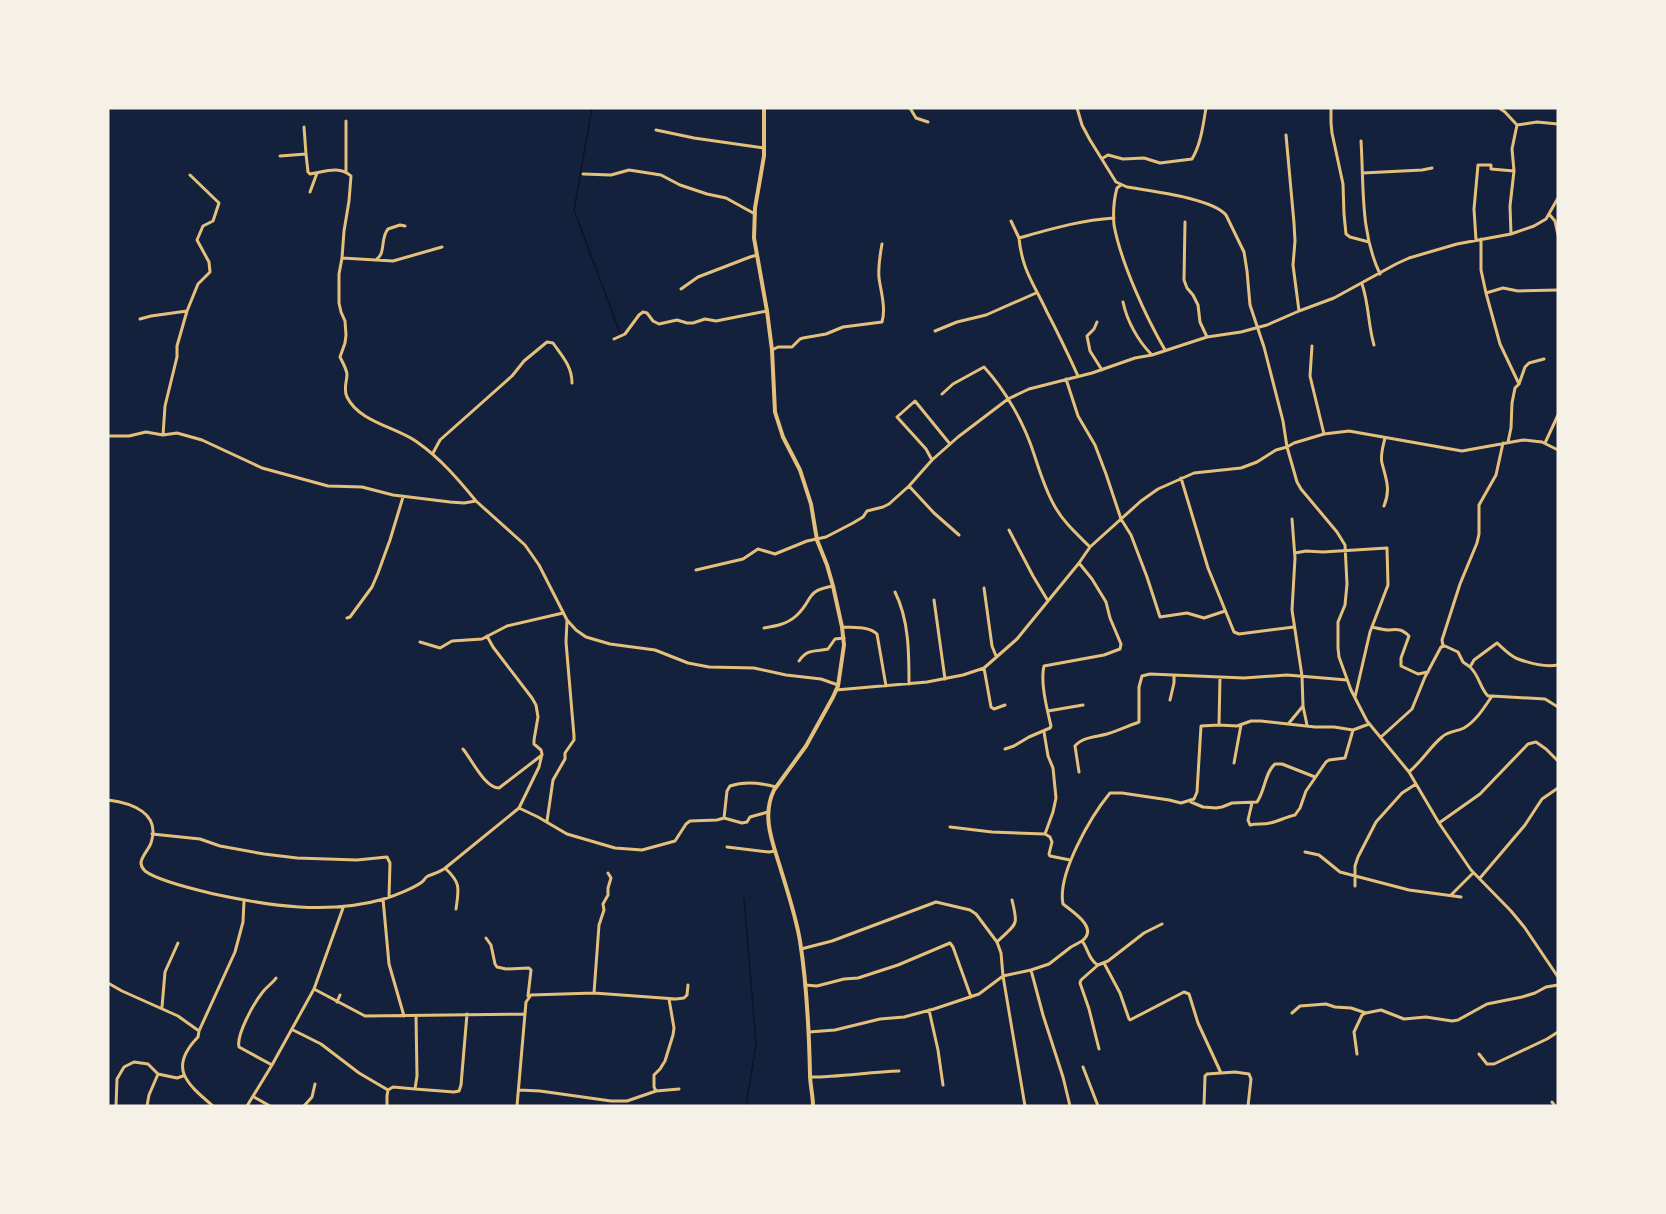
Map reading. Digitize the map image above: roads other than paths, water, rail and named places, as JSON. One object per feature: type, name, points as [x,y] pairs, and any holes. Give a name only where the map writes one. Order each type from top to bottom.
[{"type":"street","points":[[764,108],[764,156],[755,214],[754,238],[772,350],[776,417],[783,437],[800,470],[817,540],[833,586],[844,638],[837,688],[806,746],[776,787],[770,798],[768,812],[769,831],[792,906],[801,950],[813,1106]]},
{"type":"street","points":[[910,108],[915,118],[928,122]]},
{"type":"street","points":[[1077,108],[1082,125],[1116,182],[1121,185],[1204,202],[1221,209],[1230,222],[1244,252],[1250,305],[1283,422],[1297,482],[1343,540],[1346,550],[1345,605],[1338,627],[1339,657],[1347,680],[1369,724],[1409,772],[1438,823],[1473,872],[1525,928],[1558,977]]},
{"type":"street","points":[[1102,159],[1108,155],[1120,158],[1144,158],[1160,163],[1192,159],[1201,137],[1206,108]]},
{"type":"street","points":[[1332,108],[1332,133],[1343,184],[1346,234],[1369,242]]},
{"type":"street","points":[[1499,108],[1516,125],[1512,149],[1514,171],[1510,206],[1511,234]]},
{"type":"street","points":[[346,121],[346,171]]},
{"type":"street","points":[[1516,125],[1537,122],[1558,124]]},
{"type":"street","points":[[304,127],[308,172],[310,174],[334,170],[346,171],[351,176],[339,274],[339,303],[345,321],[346,335],[340,357],[346,373],[347,398],[358,410],[375,422],[415,440],[432,453],[476,501],[525,545],[539,565],[567,620],[576,630],[586,637],[610,644],[655,650],[682,662],[709,667],[754,668],[821,679],[837,688],[886,686],[945,679],[984,668],[1017,639],[1090,547],[1141,501],[1158,489],[1194,473],[1241,468],[1294,443],[1349,431],[1462,451],[1523,440],[1545,443],[1558,450]]},
{"type":"street","points":[[656,130],[764,148]]},
{"type":"street","points":[[1286,135],[1295,241],[1293,265],[1299,310]]},
{"type":"street","points":[[1361,141],[1367,237],[1380,274]]},
{"type":"street","points":[[280,156],[306,154]]},
{"type":"street","points":[[1476,240],[1474,209],[1478,165],[1491,165],[1491,169],[1514,171]]},
{"type":"street","points":[[1363,172],[1432,168]]},
{"type":"street","points":[[583,174],[611,175],[629,170],[661,175],[680,185],[726,198],[755,214]]},
{"type":"street","points":[[310,192],[317,173]]},
{"type":"street","points":[[163,435],[165,406],[177,357],[177,346],[187,311],[198,284],[210,272],[209,262],[197,240],[203,226],[213,221],[219,203],[190,175]]},
{"type":"street","points":[[1121,185],[1116,192],[1114,218],[1118,240],[1150,323],[1165,350]]},
{"type":"street","points":[[696,570],[743,559],[758,549],[775,554],[788,547],[826,537],[863,517],[867,511],[890,504],[950,444],[1008,399],[1029,389],[1102,370],[1207,337],[1267,325],[1299,310],[1334,298],[1409,258],[1457,244],[1511,234],[1534,226],[1546,219],[1558,198]]},
{"type":"street","points":[[1549,214],[1556,222],[1558,235]]},
{"type":"street","points":[[1019,238],[1066,224],[1114,218]]},
{"type":"street","points":[[1011,221],[1019,238],[1021,254],[1036,294],[1047,311],[1078,376]]},
{"type":"street","points":[[1185,222],[1184,280],[1198,305],[1200,322],[1207,337]]},
{"type":"street","points":[[372,260],[380,257],[383,239],[388,229],[399,225],[405,226]]},
{"type":"street","points":[[1480,239],[1481,270],[1486,293],[1500,344],[1519,384]]},
{"type":"street","points":[[772,350],[778,347],[792,347],[803,338],[855,325],[872,325],[882,322],[884,310],[879,276],[882,244]]},
{"type":"street","points":[[342,258],[393,261],[442,247]]},
{"type":"street","points":[[681,289],[698,277],[757,255]]},
{"type":"street","points":[[1362,284],[1374,345]]},
{"type":"street","points":[[1486,293],[1503,288],[1518,291],[1558,290]]},
{"type":"street","points":[[935,330],[986,315],[1036,294]]},
{"type":"street","points":[[1123,302],[1143,346],[1152,355]]},
{"type":"street","points":[[140,319],[187,311]]},
{"type":"street","points":[[614,339],[625,334],[643,312],[659,324],[677,320],[687,323],[705,319],[716,321],[767,311]]},
{"type":"street","points":[[1097,322],[1087,336],[1090,351],[1102,370]]},
{"type":"street","points":[[432,453],[440,440],[547,342],[553,343],[569,365],[572,383]]},
{"type":"street","points":[[1312,346],[1310,376],[1324,435]]},
{"type":"street","points":[[1508,442],[1515,388],[1527,364],[1544,359]]},
{"type":"street","points":[[942,394],[953,384],[984,367],[994,377],[1027,436],[1053,504],[1061,517],[1090,547]]},
{"type":"street","points":[[1066,379],[1073,406],[1095,446],[1121,519],[1131,535],[1147,577],[1160,617],[1187,613],[1204,618],[1225,611]]},
{"type":"street","points":[[932,460],[926,449],[897,417],[915,401],[950,444]]},
{"type":"street","points":[[1545,443],[1558,415]]},
{"type":"street","points":[[108,436],[129,436],[146,432],[163,435],[177,433],[202,440],[262,468],[328,486],[362,487],[403,497],[464,503],[476,501]]},
{"type":"street","points":[[1384,438],[1381,460],[1388,490],[1384,506]]},
{"type":"street","points":[[1381,737],[1412,709],[1428,672],[1443,646],[1442,640],[1460,584],[1479,534],[1479,505],[1496,475],[1503,443]]},
{"type":"street","points":[[1181,478],[1208,568],[1234,632],[1239,634],[1294,627]]},
{"type":"street","points":[[909,486],[959,535]]},
{"type":"street","points":[[347,618],[372,586],[390,540],[403,497]]},
{"type":"street","points":[[1292,519],[1295,553],[1292,610],[1298,639],[1303,706],[1307,725]]},
{"type":"street","points":[[1009,530],[1048,601]]},
{"type":"street","points":[[1295,553],[1387,548],[1388,585],[1372,627],[1355,698]]},
{"type":"street","points":[[1005,749],[1044,732],[1051,726],[1044,666],[1104,656],[1120,649],[1121,644],[1106,602],[1079,563]]},
{"type":"street","points":[[764,628],[782,624],[795,617],[813,592],[833,586]]},
{"type":"street","points":[[984,588],[992,646],[997,657]]},
{"type":"street","points":[[895,592],[905,622],[909,684]]},
{"type":"street","points":[[934,600],[945,679]]},
{"type":"street","points":[[420,642],[440,648],[452,641],[482,639],[507,626],[563,613]]},
{"type":"street","points":[[548,823],[547,815],[553,780],[565,759],[565,753],[574,740],[566,642],[567,620]]},
{"type":"street","points":[[842,627],[869,629],[874,630],[877,634],[886,686]]},
{"type":"street","points":[[1372,627],[1387,630],[1397,628],[1406,632],[1409,636],[1401,658],[1401,666],[1418,674],[1428,672]]},
{"type":"street","points":[[108,800],[139,808],[148,816],[153,828],[150,846],[141,866],[145,871],[160,878],[244,901],[315,909],[343,908],[389,897],[420,883],[426,877],[435,875],[519,808],[539,767],[541,750],[534,744],[538,717],[536,705],[487,636]]},
{"type":"street","points":[[799,661],[805,654],[828,649],[835,639],[844,638]]},
{"type":"street","points":[[1470,668],[1474,660],[1497,643],[1518,659],[1550,666],[1558,665]]},
{"type":"street","points":[[1443,646],[1458,652],[1463,662],[1476,672],[1488,696],[1545,699],[1558,707]]},
{"type":"street","points":[[984,668],[991,707],[997,709],[1005,705]]},
{"type":"street","points":[[1079,772],[1075,746],[1078,742],[1139,722],[1139,687],[1142,676],[1150,674],[1244,678],[1271,675],[1347,680]]},
{"type":"street","points":[[1170,700],[1174,675]]},
{"type":"street","points":[[1219,725],[1220,677]]},
{"type":"street","points":[[1409,772],[1418,765],[1443,735],[1464,728],[1472,722],[1492,696]]},
{"type":"street","points":[[1048,711],[1083,705]]},
{"type":"street","points":[[1288,724],[1303,706]]},
{"type":"street","points":[[809,1032],[835,1030],[857,1024],[904,1017],[971,997],[979,994],[1003,976],[1049,964],[1086,938],[1088,932],[1086,924],[1063,904],[1062,896],[1070,860],[1087,827],[1110,793],[1181,803],[1194,799],[1197,792],[1201,726],[1241,725],[1251,721],[1353,730],[1369,724]]},
{"type":"street","points":[[1234,763],[1241,725]]},
{"type":"street","points":[[1252,803],[1248,820],[1250,825],[1266,824],[1293,816],[1300,808],[1306,791],[1326,762],[1345,758],[1353,730]]},
{"type":"street","points":[[1044,732],[1048,756],[1053,768],[1056,798],[1045,834]]},
{"type":"street","points":[[1438,823],[1480,794],[1528,744],[1536,742],[1546,748],[1558,761]]},
{"type":"street","points":[[463,749],[477,770],[496,789],[542,755]]},
{"type":"street","points":[[1189,802],[1203,807],[1216,808],[1232,803],[1257,802],[1271,767],[1275,764],[1282,764],[1315,777]]},
{"type":"street","points":[[724,818],[727,791],[730,786],[742,783],[766,784],[776,787]]},
{"type":"street","points":[[1356,886],[1358,856],[1376,822],[1402,793],[1416,784]]},
{"type":"street","points":[[1480,878],[1525,825],[1542,799],[1558,787]]},
{"type":"street","points":[[519,808],[573,836],[615,848],[642,850],[675,841],[690,821],[724,818],[742,823],[747,822],[750,817],[768,812]]},
{"type":"street","points":[[950,827],[974,828],[992,832],[1045,834],[1052,842],[1050,856],[1070,860]]},
{"type":"street","points":[[152,834],[200,839],[220,846],[297,858],[357,860],[387,857],[390,863],[389,897]]},
{"type":"street","points":[[727,847],[775,851]]},
{"type":"street","points":[[1305,852],[1319,855],[1340,872],[1409,890],[1461,897]]},
{"type":"street","points":[[445,868],[455,878],[458,886],[456,909]]},
{"type":"street","points":[[1451,895],[1473,872]]},
{"type":"street","points":[[594,993],[599,925],[611,878],[608,873]]},
{"type":"street","points":[[383,899],[389,964],[404,1016]]},
{"type":"street","points":[[997,942],[1015,924],[1017,918],[1012,900]]},
{"type":"street","points":[[213,1106],[183,1076],[184,1054],[198,1037],[235,952],[243,922],[244,901]]},
{"type":"street","points":[[801,950],[936,902],[970,910],[976,914],[997,942],[1001,953],[1025,1106]]},
{"type":"street","points":[[247,1106],[314,989],[343,908]]},
{"type":"street","points":[[1099,1049],[1080,983],[1098,965],[1144,933],[1162,924]]},
{"type":"street","points":[[486,938],[491,945],[497,967],[529,968],[531,970],[517,1106]]},
{"type":"street","points":[[1082,941],[1093,962],[1098,965]]},
{"type":"street","points":[[162,1008],[165,972],[178,943]]},
{"type":"street","points":[[805,985],[817,986],[872,974],[950,943],[971,997]]},
{"type":"street","points":[[1104,963],[1131,1020],[1184,992],[1189,994],[1198,1023],[1221,1073]]},
{"type":"street","points":[[1031,970],[1070,1106]]},
{"type":"street","points":[[272,1065],[239,1047],[237,1041],[263,990],[276,978]]},
{"type":"street","points":[[108,983],[182,1018],[199,1031]]},
{"type":"street","points":[[528,998],[531,995],[594,993],[669,999],[684,998],[687,995],[688,985]]},
{"type":"street","points":[[1357,1054],[1354,1032],[1362,1015],[1366,1013],[1381,1010],[1404,1020],[1426,1017],[1452,1021],[1488,1004],[1522,997],[1546,987],[1558,985]]},
{"type":"street","points":[[314,989],[365,1016],[525,1014]]},
{"type":"street","points":[[337,1002],[340,996]]},
{"type":"street","points":[[656,1091],[654,1075],[665,1061],[674,1028],[669,999]]},
{"type":"street","points":[[1292,1013],[1300,1006],[1326,1004],[1366,1013]]},
{"type":"street","points":[[929,1010],[943,1085]]},
{"type":"street","points":[[388,1090],[393,1087],[459,1091],[467,1014]]},
{"type":"street","points":[[415,1089],[417,1076],[416,1016]]},
{"type":"street","points":[[292,1029],[321,1044],[358,1073],[388,1090]]},
{"type":"street","points":[[1479,1054],[1487,1064],[1494,1064],[1558,1032]]},
{"type":"street","points":[[116,1106],[117,1079],[124,1067],[134,1062],[148,1064],[158,1074],[177,1078],[183,1076]]},
{"type":"street","points":[[1083,1067],[1098,1106]]},
{"type":"street","points":[[810,1077],[899,1071]]},
{"type":"street","points":[[1204,1106],[1207,1074],[1235,1072],[1249,1074],[1251,1079],[1248,1106]]},
{"type":"street","points":[[147,1106],[158,1074]]},
{"type":"street","points":[[304,1106],[312,1097],[315,1084]]},
{"type":"street","points":[[519,1090],[627,1101],[656,1091],[679,1089]]},
{"type":"street","points":[[387,1106],[388,1090]]},
{"type":"street","points":[[254,1097],[270,1106]]},
{"type":"waterway","points":[[592,108],[574,210],[620,333]]},
{"type":"waterway","points":[[744,898],[756,1044],[746,1106]]}]
